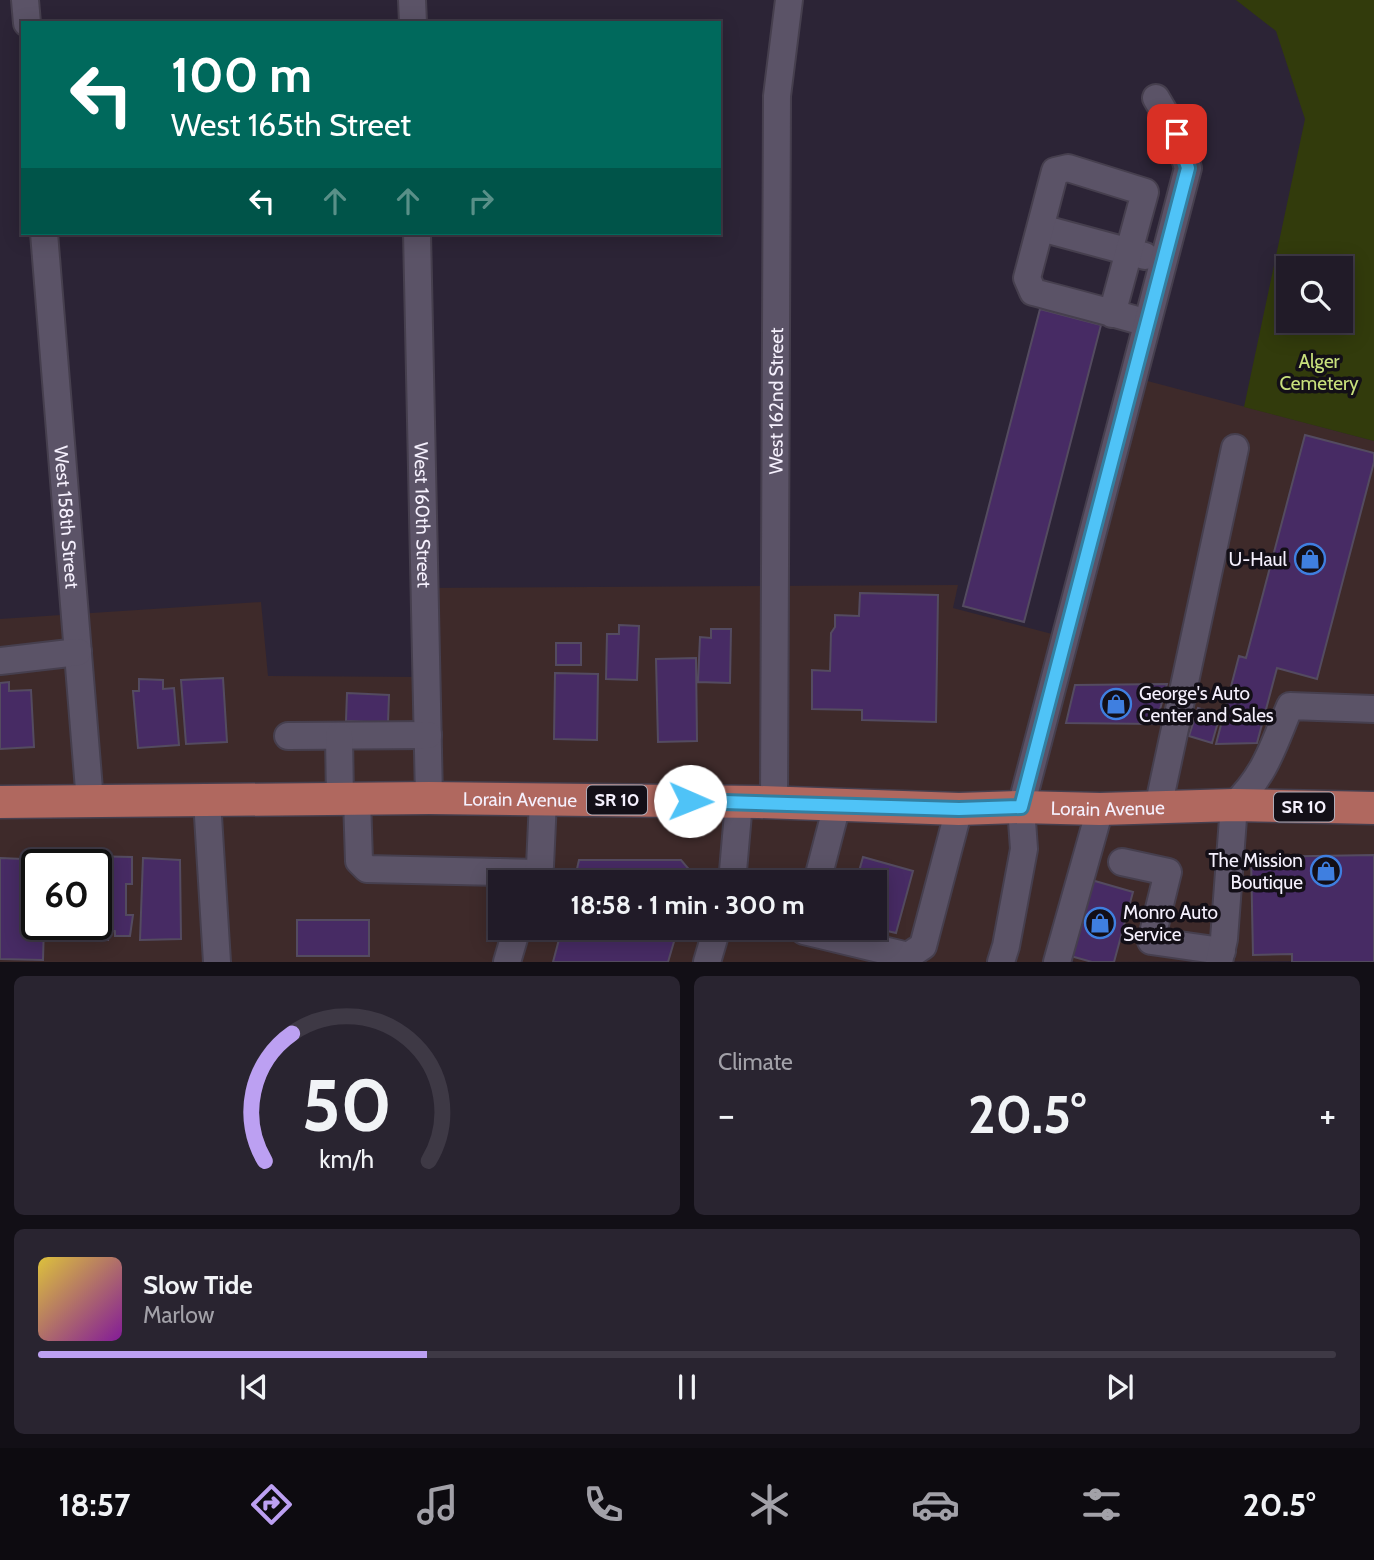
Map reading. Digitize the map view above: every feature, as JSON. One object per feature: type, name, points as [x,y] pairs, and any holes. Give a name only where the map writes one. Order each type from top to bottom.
[{"type":"main road","name":"Lorain Avenue","points":[[0,802],[429,798],[774,802],[959,809],[1234,805],[1374,807]]},
{"type":"street","points":[[25,0],[27,21]]},
{"type":"street","points":[[412,0],[412,21]]},
{"type":"street","name":"West 162nd Street","points":[[774,802],[777,96],[789,0]]},
{"type":"street","points":[[1001,961],[1024,849],[1021,807],[1188,168],[1177,134],[1156,97]]},
{"type":"street","points":[[1112,314],[1145,192],[1068,168],[1055,171],[1027,278],[1033,292],[1112,314],[1147,323]]},
{"type":"street","points":[[1041,228],[1164,261]]},
{"type":"street","name":"West 158th Street","points":[[44,235],[90,802]]},
{"type":"street","name":"West 160th Street","points":[[417,235],[429,798]]},
{"type":"street","points":[[1158,808],[1235,448]]},
{"type":"street","points":[[0,661],[78,652]]},
{"type":"street","points":[[1122,862],[1168,872],[1151,941],[1221,956],[1234,805],[1263,772],[1290,706],[1374,709]]},
{"type":"street","points":[[288,736],[428,735]]},
{"type":"street","points":[[339,736],[359,861],[367,869],[488,875]]},
{"type":"street","points":[[207,800],[217,961]]},
{"type":"street","points":[[538,870],[543,800]]},
{"type":"street","points":[[733,870],[739,802]]},
{"type":"street","points":[[820,870],[837,805]]},
{"type":"street","points":[[841,940],[908,956],[923,946],[959,809]]},
{"type":"street","points":[[1057,961],[1100,809]]},
{"type":"street","points":[[507,961],[513,940]]},
{"type":"street","points":[[707,961],[713,940]]},
{"type":"shaded area","points":[[1140,379],[1374,441],[1374,961],[1076,962],[1064,959],[1063,962],[0,962],[0,619],[261,602],[268,676],[418,677],[417,588],[958,585],[953,608],[1071,639]]},
{"type":"green space","name":"Alger Cemetery","points":[[1236,0],[1374,0],[1374,441],[1244,407],[1305,119],[1276,31]]},
{"type":"building","points":[[1040,309],[1101,325],[1024,622],[963,606]]},
{"type":"building","name":"U-Haul","points":[[1305,435],[1374,453],[1374,462],[1317,679],[1277,668],[1257,743],[1216,744],[1239,656],[1246,658]]},
{"type":"building","points":[[860,593],[938,595],[936,722],[862,720],[862,710],[812,709],[812,670],[830,671],[831,633],[835,627],[835,615],[859,616]]},
{"type":"building","points":[[619,625],[639,626],[637,680],[606,679],[607,634],[619,634]]},
{"type":"building","points":[[711,629],[731,629],[730,683],[698,682],[700,637],[711,638]]},
{"type":"building","points":[[556,643],[581,643],[581,665],[556,665]]},
{"type":"building","points":[[696,658],[697,741],[658,742],[656,659]]},
{"type":"building","points":[[555,673],[598,674],[597,740],[554,739]]},
{"type":"building","points":[[223,678],[227,742],[186,744],[181,680]]},
{"type":"building","points":[[139,679],[163,680],[163,689],[174,688],[179,745],[138,748],[133,691],[139,691]]},
{"type":"building","points":[[9,682],[9,691],[31,690],[34,747],[0,749],[0,683]]},
{"type":"building","name":"George's Auto Center and Sales","points":[[1167,684],[1156,724],[1066,723],[1075,685]]},
{"type":"building","points":[[347,693],[389,695],[388,723],[346,721]]},
{"type":"building","points":[[1198,708],[1220,715],[1212,743],[1189,736]]},
{"type":"building","points":[[1374,855],[1374,962],[1292,962],[1292,954],[1253,955],[1251,857]]},
{"type":"building","points":[[112,857],[132,857],[132,884],[126,884],[126,915],[133,915],[130,936],[115,936],[115,931],[112,931]]},
{"type":"building","points":[[863,857],[913,871],[896,933],[887,931],[887,870],[859,870]]},
{"type":"building","points":[[0,858],[21,859],[21,940],[44,940],[43,960],[0,959]]},
{"type":"building","points":[[143,858],[180,860],[181,939],[140,940]]},
{"type":"building","points":[[579,860],[681,860],[690,870],[577,870]]},
{"type":"building","name":"Monro Auto Service","points":[[1088,879],[1133,892],[1114,962],[1092,962],[1067,955]]},
{"type":"building","points":[[297,920],[369,920],[369,956],[297,956]]},
{"type":"building","points":[[559,940],[674,940],[668,962],[553,962]]},
{"type":"place","name":"U-Haul","points":[[1310,559]]},
{"type":"place","name":"George's Auto Center and Sales","points":[[1116,704]]},
{"type":"place","name":"The Mission Boutique","points":[[1326,871]]},
{"type":"place","name":"Monro Auto Service","points":[[1100,923]]},
{"type":"route","points":[[690,801],[959,809],[1021,807],[1188,168],[1177,134]]}]
